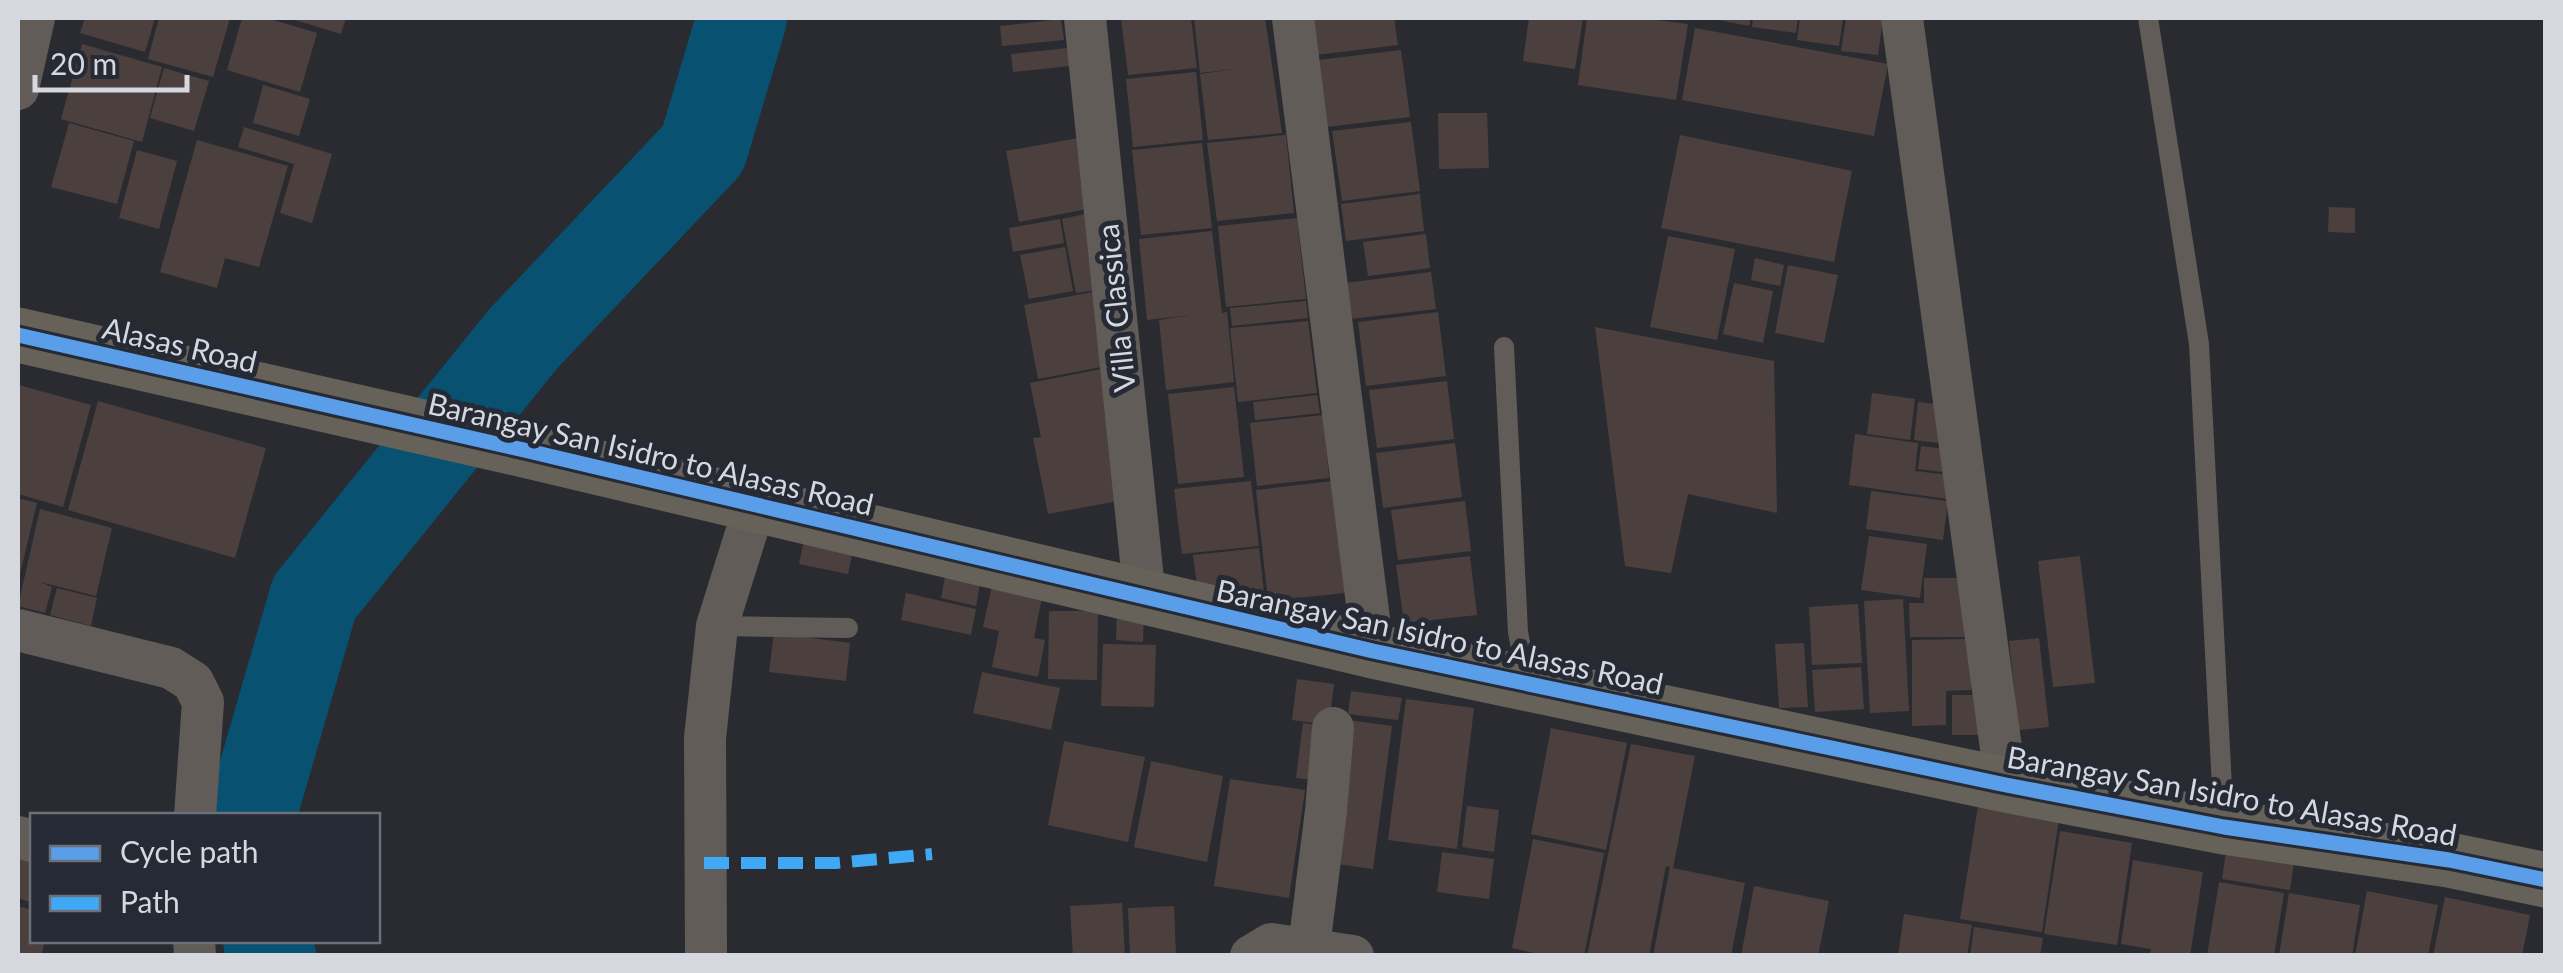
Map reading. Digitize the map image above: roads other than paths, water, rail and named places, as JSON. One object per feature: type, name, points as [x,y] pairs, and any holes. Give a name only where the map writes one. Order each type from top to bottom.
[{"type":"street","points":[[18,89],[34,18]]},
{"type":"street","name":"Villa Classica","points":[[1086,18],[1145,600]]},
{"type":"street","points":[[1293,18],[1374,651]]},
{"type":"street","points":[[1902,18],[2006,785]]},
{"type":"street","name":"Alasas Road","points":[[18,335],[330,407]]},
{"type":"street","name":"Barangay San Isidro to Alasas Road","points":[[330,407],[1145,600],[1528,684],[2224,827],[2449,860],[2546,880]]},
{"type":"street","points":[[706,956],[706,738],[718,626],[756,505]]},
{"type":"street","points":[[18,630],[170,668],[193,682],[204,702],[194,813]]},
{"type":"street","points":[[1308,947],[1326,811],[1332,728]]},
{"type":"street","points":[[1251,956],[1270,944],[1352,956]]},
{"type":"lane","points":[[2148,18],[2198,344],[2224,827]]},
{"type":"lane","points":[[1504,347],[1518,632],[1528,684]]},
{"type":"lane","points":[[718,626],[848,628]]},
{"type":"waterway","points":[[252,813],[314,598],[523,339],[703,149],[742,18]]},
{"type":"waterway","points":[[269,943],[271,956]]}]
